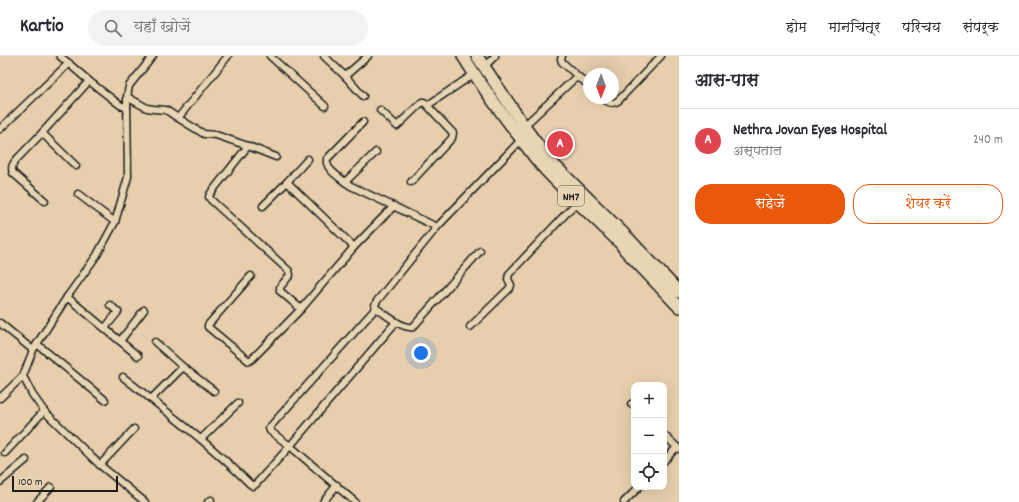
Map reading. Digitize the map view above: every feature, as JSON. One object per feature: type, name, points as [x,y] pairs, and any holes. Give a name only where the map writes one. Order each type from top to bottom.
[{"type":"highway","name":"NH7","points":[[463,56],[474,74],[540,164],[621,244],[679,307]]},
{"type":"highway","name":"NH7","points":[[477,56],[548,159],[628,238],[679,292]]},
{"type":"street","points":[[60,56],[89,81],[120,105],[127,108]]},
{"type":"street","points":[[0,398],[23,376],[33,350],[67,297],[97,255],[115,222],[128,177],[126,97],[129,86],[153,56]]},
{"type":"street","points":[[178,118],[228,56]]},
{"type":"street","points":[[270,56],[325,106]]},
{"type":"street","points":[[324,56],[363,96]]},
{"type":"street","points":[[345,76],[368,56]]},
{"type":"street","points":[[484,67],[495,56]]},
{"type":"street","points":[[562,56],[562,62],[583,80]]},
{"type":"street","points":[[619,100],[661,56]]},
{"type":"street","points":[[0,129],[69,63]]},
{"type":"street","points":[[428,105],[474,74]]},
{"type":"street","points":[[524,126],[574,79],[580,78]]},
{"type":"street","points":[[45,200],[13,173],[12,167],[15,161],[89,81]]},
{"type":"street","points":[[126,97],[147,108],[166,110],[201,133],[220,136],[276,157]]},
{"type":"street","points":[[380,110],[397,126],[422,102],[425,102],[454,135],[411,182]]},
{"type":"street","points":[[363,122],[328,159],[326,164],[351,186],[437,227]]},
{"type":"street","points":[[42,133],[76,166]]},
{"type":"street","points":[[355,502],[270,430],[270,427],[376,308],[375,306],[377,301],[437,227],[522,139]]},
{"type":"street","points":[[248,146],[210,194],[210,198],[289,271],[290,275],[280,287],[280,291],[301,309]]},
{"type":"street","points":[[345,182],[376,152]]},
{"type":"street","points":[[263,206],[308,159]]},
{"type":"street","points":[[287,182],[354,248]]},
{"type":"street","points":[[78,194],[115,222]]},
{"type":"street","points":[[470,327],[510,288],[511,285],[508,279],[509,274],[577,202]]},
{"type":"street","points":[[251,276],[208,325],[208,327],[250,361],[301,309],[354,248],[394,206]]},
{"type":"street","points":[[376,308],[396,322],[408,328],[414,326],[480,251]]},
{"type":"street","points":[[67,297],[138,356]]},
{"type":"street","points":[[105,328],[118,312],[110,305]]},
{"type":"street","points":[[120,341],[144,310]]},
{"type":"street","points":[[124,378],[201,439],[253,486],[290,446],[396,322]]},
{"type":"street","points":[[0,323],[33,350]]},
{"type":"street","points":[[155,342],[214,391]]},
{"type":"street","points":[[37,344],[105,400]]},
{"type":"street","points":[[151,399],[184,366]]},
{"type":"street","points":[[23,376],[32,394],[44,411],[100,465],[145,502]]},
{"type":"street","points":[[201,439],[238,403]]},
{"type":"street","points":[[5,453],[44,411]]},
{"type":"street","points":[[100,465],[134,429]]},
{"type":"street","points":[[667,438],[678,448],[667,458]]},
{"type":"street","points":[[0,482],[26,460]]},
{"type":"street","points":[[323,502],[336,485]]},
{"type":"street","points":[[37,502],[51,488]]},
{"type":"street","points":[[624,502],[636,490]]},
{"type":"place","name":"Nethra Jovan Eyes Hospital","points":[[560,144]]}]
